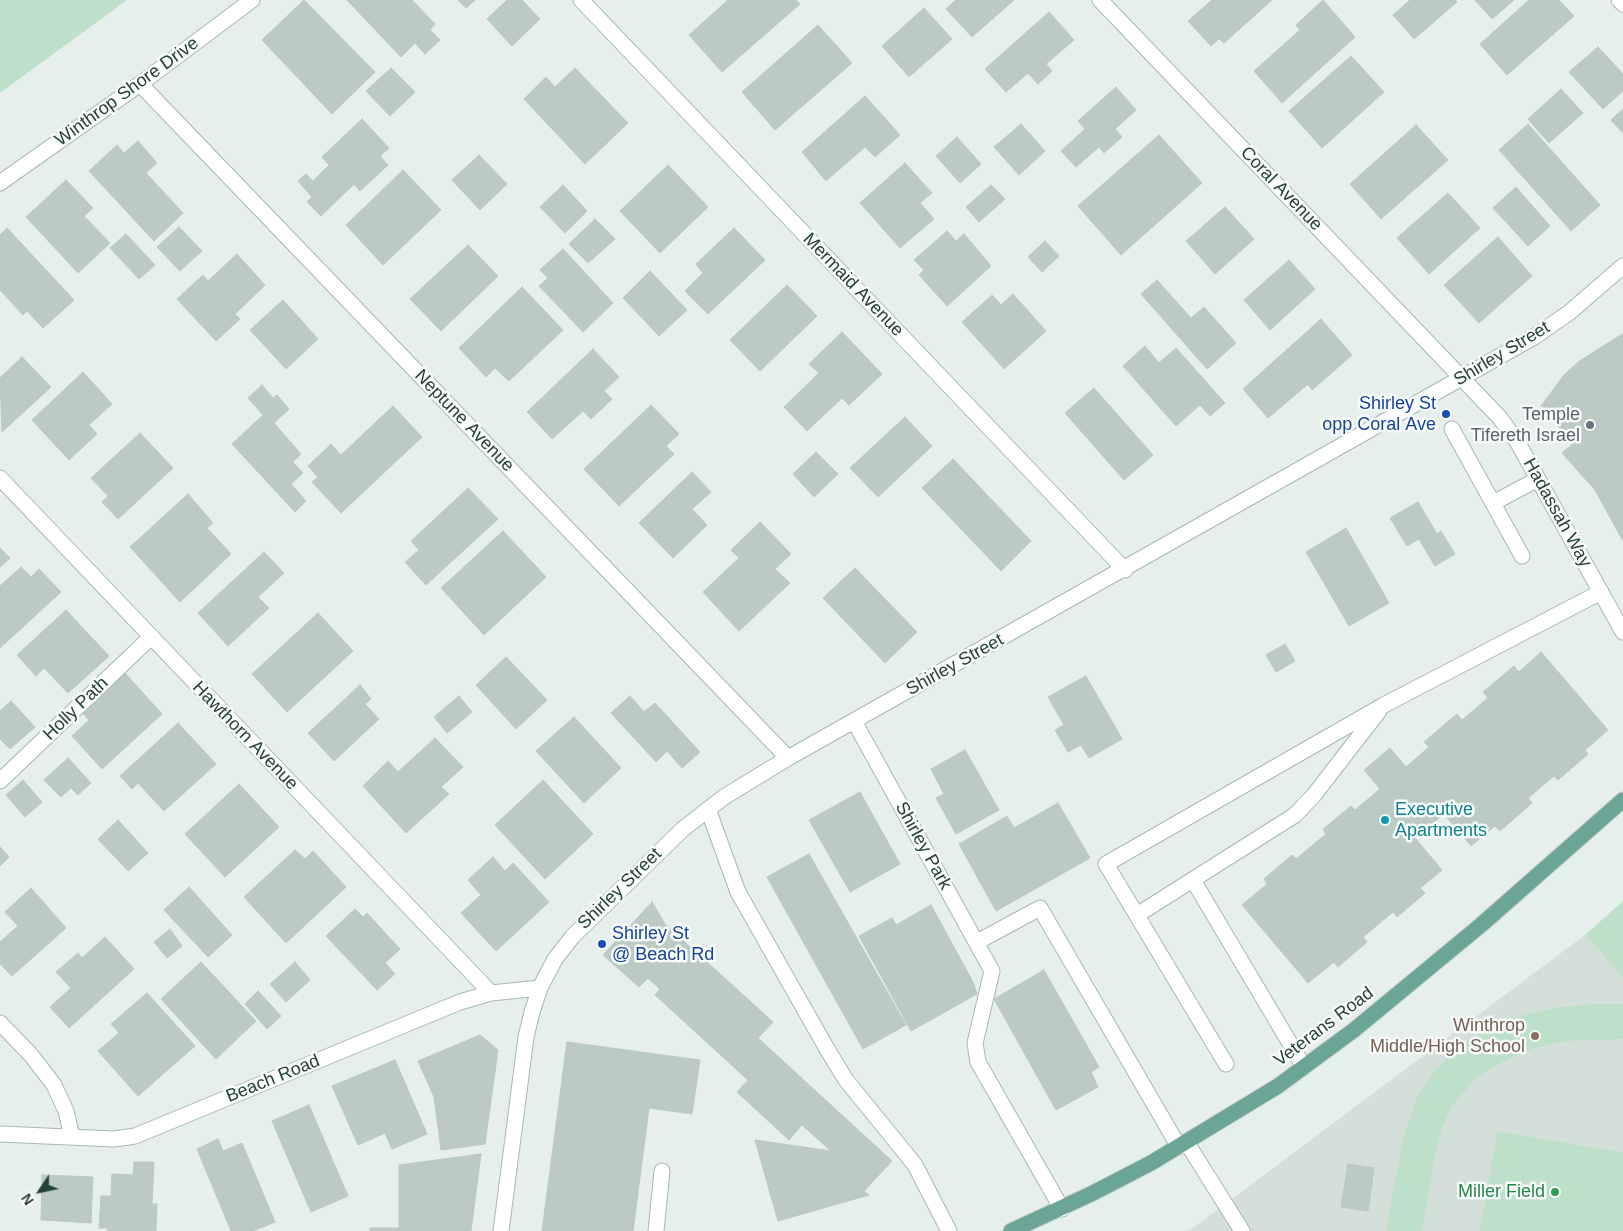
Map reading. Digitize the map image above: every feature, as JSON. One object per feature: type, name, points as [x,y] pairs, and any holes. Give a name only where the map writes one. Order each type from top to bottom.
[{"type":"main road","name":"Veterans Road","points":[[1011,1231],[1062,1209],[1183,1145],[1304,1067],[1361,1024],[1515,898],[1623,800]]},
{"type":"street","name":"Winthrop Shore Drive","points":[[0,183],[140,84],[252,0]]},
{"type":"street","name":"Mermaid Avenue","points":[[581,0],[1125,570]]},
{"type":"street","name":"Coral Avenue","points":[[1100,0],[1462,378]]},
{"type":"street","points":[[1619,0],[1623,4]]},
{"type":"street","name":"Neptune Avenue","points":[[140,84],[788,758]]},
{"type":"street","name":"Shirley Street","points":[[501,1231],[526,1037],[540,988],[555,959],[582,925],[683,829],[708,809],[788,758],[1125,570],[1552,325],[1623,266]]},
{"type":"street","name":"Hadassah Way","points":[[1462,378],[1509,430],[1623,632]]},
{"type":"street","points":[[1452,429],[1522,556]]},
{"type":"street","name":"Hawthorn Avenue","points":[[0,478],[491,993]]},
{"type":"street","points":[[1493,503],[1538,479]]},
{"type":"street","points":[[1226,1064],[1106,864],[1384,705],[1601,592]]},
{"type":"street","name":"Holly Path","points":[[0,781],[151,637]]},
{"type":"street","points":[[1137,915],[1295,815],[1314,795],[1384,705]]},
{"type":"street","name":"Shirley Park","points":[[854,721],[992,971],[975,1043],[978,1062],[1062,1209]]},
{"type":"street","points":[[708,809],[738,892],[822,1040],[846,1080],[915,1165],[949,1231]]},
{"type":"street","points":[[1193,880],[1304,1067]]},
{"type":"street","points":[[976,942],[1040,908],[1183,1145],[1242,1231]]},
{"type":"street","name":"Beach Road","points":[[0,1134],[114,1139],[135,1136],[460,1002],[491,993],[540,988]]},
{"type":"street","points":[[0,1023],[31,1054],[54,1085],[66,1111],[72,1137]]},
{"type":"street","points":[[656,1231],[662,1171]]},
{"type":"shaded area","name":"Winthrop Middle/High School","points":[[1585,935],[1623,978],[1623,1231],[1183,1231],[1191,1229],[1224,1205]]},
{"type":"green space","points":[[0,0],[127,0],[0,93]]},
{"type":"green space","points":[[1623,901],[1623,978],[1585,935]]},
{"type":"green space","points":[[1623,1004],[1623,1039],[1563,1041],[1531,1049],[1498,1064],[1474,1080],[1451,1107],[1443,1126],[1437,1146],[1422,1231],[1386,1231],[1403,1137],[1417,1098],[1434,1071],[1462,1045],[1509,1019],[1558,1007]]},
{"type":"green space","name":"Miller Field","points":[[1497,1131],[1623,1153],[1623,1231],[1480,1231]]},
{"type":"building","points":[[304,0],[375,72],[332,114],[262,40]]},
{"type":"building","points":[[347,0],[412,0],[435,24],[430,30],[440,40],[425,54],[415,43],[401,57]]},
{"type":"building","points":[[458,0],[475,0],[466,8]]},
{"type":"building","points":[[507,0],[522,0],[540,19],[512,46],[487,19]]},
{"type":"building","points":[[728,0],[796,0],[800,4],[722,72],[689,35]]},
{"type":"building","points":[[956,0],[1014,0],[972,37],[946,9]]},
{"type":"building","points":[[1212,0],[1272,0],[1224,43],[1219,39],[1211,46],[1188,21]]},
{"type":"building","points":[[1323,0],[1355,37],[1282,103],[1254,71],[1300,30],[1296,25]]},
{"type":"building","points":[[1410,0],[1455,0],[1457,2],[1414,39],[1393,15]]},
{"type":"building","points":[[1475,0],[1514,0],[1492,19]]},
{"type":"building","points":[[1529,0],[1559,0],[1574,16],[1507,75],[1480,44]]},
{"type":"building","points":[[924,8],[952,39],[909,77],[882,46]]},
{"type":"building","points":[[1049,12],[1074,40],[1046,64],[1052,71],[1038,84],[1028,73],[1006,92],[985,69]]},
{"type":"building","points":[[818,25],[852,63],[775,130],[742,92]]},
{"type":"building","points":[[1598,47],[1623,74],[1623,91],[1603,109],[1569,72]]},
{"type":"building","points":[[1351,56],[1384,92],[1322,148],[1289,111]]},
{"type":"building","points":[[391,68],[415,92],[390,116],[366,91]]},
{"type":"building","points":[[575,68],[628,123],[585,164],[524,99],[546,77],[555,87]]},
{"type":"building","points":[[1116,87],[1136,110],[1115,129],[1122,137],[1104,153],[1099,147],[1076,167],[1061,151],[1085,129],[1078,121]]},
{"type":"building","points":[[1561,89],[1583,113],[1549,143],[1528,119]]},
{"type":"building","points":[[865,96],[900,135],[875,157],[865,147],[826,181],[802,152]]},
{"type":"building","points":[[1623,109],[1623,133],[1611,120]]},
{"type":"building","points":[[362,119],[389,148],[380,156],[388,165],[360,191],[354,184],[321,216],[307,202],[312,197],[298,181],[306,174],[313,181],[329,165],[322,157]]},
{"type":"building","points":[[1021,124],[1045,151],[1019,175],[994,147]]},
{"type":"building","points":[[1528,124],[1600,205],[1571,231],[1499,150]]},
{"type":"building","points":[[1416,125],[1448,160],[1381,219],[1350,184]]},
{"type":"building","points":[[1159,135],[1202,183],[1121,255],[1078,206]]},
{"type":"building","points":[[957,137],[981,164],[960,183],[936,156]]},
{"type":"building","points":[[138,141],[157,163],[146,173],[183,213],[154,241],[89,171],[117,145],[124,153]]},
{"type":"building","points":[[479,155],[507,184],[480,210],[452,180]]},
{"type":"building","points":[[905,163],[932,193],[920,203],[934,219],[900,248],[860,203]]},
{"type":"building","points":[[668,165],[708,207],[660,253],[620,211]]},
{"type":"building","points":[[403,170],[441,210],[383,265],[346,225]]},
{"type":"building","points":[[66,180],[93,208],[84,216],[110,243],[78,273],[26,217]]},
{"type":"building","points":[[563,185],[587,211],[565,233],[540,207]]},
{"type":"building","points":[[991,185],[1005,199],[979,222],[966,207]]},
{"type":"building","points":[[1516,187],[1550,226],[1528,246],[1493,208]]},
{"type":"building","points":[[1448,193],[1480,228],[1429,274],[1397,238]]},
{"type":"building","points":[[1225,207],[1254,239],[1215,274],[1186,241]]},
{"type":"building","points":[[595,219],[615,239],[588,263],[569,244]]},
{"type":"building","points":[[179,227],[202,251],[180,271],[157,247]]},
{"type":"building","points":[[7,228],[74,300],[43,328],[27,311],[23,315],[0,290],[0,235]]},
{"type":"building","points":[[734,228],[765,260],[708,314],[685,291],[703,273],[696,264]]},
{"type":"building","points":[[947,231],[956,241],[964,234],[991,266],[947,306],[919,275],[924,270],[914,260]]},
{"type":"building","points":[[126,234],[155,265],[139,279],[110,248]]},
{"type":"building","points":[[1498,237],[1532,276],[1479,323],[1444,285]]},
{"type":"building","points":[[1045,241],[1059,256],[1042,272],[1028,257]]},
{"type":"building","points":[[468,245],[498,276],[441,331],[410,299]]},
{"type":"building","points":[[563,249],[613,303],[583,332],[539,286],[548,278],[540,270]]},
{"type":"building","points":[[237,254],[265,285],[235,314],[240,319],[216,341],[177,299],[203,275],[208,281]]},
{"type":"building","points":[[1289,260],[1315,289],[1270,330],[1244,300]]},
{"type":"building","points":[[650,271],[687,310],[659,336],[623,298]]},
{"type":"building","points":[[1157,280],[1191,318],[1204,307],[1236,343],[1207,369],[1141,294]]},
{"type":"building","points":[[787,285],[817,316],[760,371],[730,340]]},
{"type":"building","points":[[522,287],[563,330],[509,381],[495,368],[486,377],[459,348]]},
{"type":"building","points":[[1013,294],[1046,331],[1004,369],[962,322],[992,295],[1001,305]]},
{"type":"building","points":[[283,300],[318,339],[286,369],[250,330]]},
{"type":"building","points":[[1321,319],[1352,355],[1312,390],[1308,384],[1268,418],[1243,389]]},
{"type":"building","points":[[842,332],[882,374],[849,405],[842,398],[807,431],[784,407],[819,373],[809,364]]},
{"type":"building","name":"Temple Tifereth Israel","points":[[1622,334],[1623,541],[1595,490],[1562,453],[1573,444],[1541,406],[1564,375],[1578,362]]},
{"type":"building","points":[[1145,346],[1159,363],[1176,348],[1225,403],[1210,416],[1200,405],[1176,426],[1123,366]]},
{"type":"building","points":[[593,349],[619,377],[604,391],[612,399],[591,419],[583,411],[552,439],[527,412]]},
{"type":"building","points":[[22,357],[51,387],[2,432],[0,378]]},
{"type":"building","points":[[83,372],[112,404],[89,425],[97,434],[69,460],[32,420]]},
{"type":"building","points":[[262,385],[273,398],[277,395],[289,409],[274,423],[301,454],[293,462],[303,473],[291,484],[306,501],[295,512],[232,444],[263,415],[248,398]]},
{"type":"building","points":[[1094,388],[1153,455],[1124,480],[1065,413]]},
{"type":"building","points":[[651,405],[679,434],[666,446],[674,454],[619,506],[584,469]]},
{"type":"building","points":[[393,406],[422,437],[341,513],[312,482],[318,477],[308,466],[331,444],[341,455]]},
{"type":"building","points":[[905,417],[932,446],[878,497],[850,468]]},
{"type":"building","points":[[140,433],[173,468],[118,519],[102,502],[108,496],[91,478]]},
{"type":"building","points":[[816,452],[838,474],[814,497],[793,474]]},
{"type":"building","points":[[953,459],[1031,541],[1001,571],[922,488]]},
{"type":"building","points":[[692,472],[711,492],[692,509],[707,525],[673,558],[639,523]]},
{"type":"building","points":[[468,488],[498,519],[426,585],[405,562],[419,550],[411,541]]},
{"type":"building","points":[[188,494],[213,523],[207,528],[231,554],[180,602],[130,547]]},
{"type":"building","points":[[1418,502],[1437,534],[1441,531],[1455,554],[1435,566],[1419,539],[1407,546],[1390,518]]},
{"type":"building","points":[[760,522],[791,554],[775,569],[790,583],[739,631],[703,592],[739,558],[731,550]]},
{"type":"building","points":[[1346,528],[1389,603],[1349,626],[1306,552]]},
{"type":"building","points":[[503,531],[546,577],[484,635],[441,588]]},
{"type":"building","points":[[0,548],[10,558],[0,567]]},
{"type":"building","points":[[264,552],[284,573],[258,597],[269,608],[228,646],[198,613]]},
{"type":"building","points":[[21,567],[31,577],[39,569],[61,592],[0,648],[0,586]]},
{"type":"building","points":[[855,568],[917,632],[885,663],[823,598]]},
{"type":"building","points":[[66,610],[109,656],[68,693],[44,668],[36,676],[17,655]]},
{"type":"building","points":[[318,613],[353,651],[287,712],[252,674]]},
{"type":"building","points":[[1285,644],[1295,661],[1276,672],[1266,655]]},
{"type":"building","name":"Executive Apartments","points":[[1541,652],[1608,730],[1585,750],[1588,754],[1558,780],[1554,776],[1528,798],[1532,803],[1500,831],[1495,826],[1471,846],[1444,814],[1415,838],[1442,870],[1420,888],[1425,893],[1397,917],[1393,912],[1363,937],[1367,942],[1338,967],[1334,962],[1308,983],[1242,905],[1267,884],[1264,879],[1292,855],[1296,859],[1326,834],[1323,829],[1351,806],[1355,810],[1380,789],[1364,770],[1390,748],[1406,767],[1429,747],[1424,742],[1457,714],[1462,720],[1488,698],[1483,692],[1514,666],[1519,672]]},
{"type":"building","points":[[506,657],[547,700],[516,729],[476,685]]},
{"type":"building","points":[[125,673],[162,714],[102,769],[72,736],[89,720],[82,712]]},
{"type":"building","points":[[1086,676],[1122,739],[1089,758],[1081,745],[1068,752],[1055,730],[1064,725],[1048,697]]},
{"type":"building","points":[[360,685],[371,699],[365,704],[379,719],[334,761],[308,733]]},
{"type":"building","points":[[459,696],[472,712],[447,733],[434,717]]},
{"type":"building","points":[[630,696],[644,712],[655,703],[700,752],[682,768],[667,751],[656,762],[611,713]]},
{"type":"building","points":[[11,701],[35,727],[10,749],[0,739],[0,711]]},
{"type":"building","points":[[574,717],[621,768],[584,803],[536,751]]},
{"type":"building","points":[[178,723],[216,764],[164,811],[138,783],[132,789],[120,776]]},
{"type":"building","points":[[435,738],[463,767],[441,787],[449,794],[406,833],[363,786],[388,761],[398,772]]},
{"type":"building","points":[[965,750],[999,810],[956,834],[936,798],[944,794],[931,769]]},
{"type":"building","points":[[68,758],[91,783],[78,795],[71,788],[61,797],[44,780]]},
{"type":"building","points":[[23,780],[42,802],[25,817],[6,795]]},
{"type":"building","points":[[543,780],[593,834],[545,879],[495,825]]},
{"type":"building","points":[[239,784],[279,827],[225,877],[185,834]]},
{"type":"building","points":[[860,792],[900,864],[850,892],[809,820]]},
{"type":"building","points":[[1058,803],[1090,858],[996,911],[959,844],[1007,816],[1014,828]]},
{"type":"building","points":[[118,820],[148,853],[128,871],[98,839]]},
{"type":"building","points":[[0,847],[9,857],[0,866]]},
{"type":"building","points":[[295,850],[305,859],[313,851],[346,887],[286,943],[244,897]]},
{"type":"building","points":[[809,854],[906,1025],[863,1049],[767,877]]},
{"type":"building","points":[[493,857],[505,871],[513,863],[549,902],[496,951],[461,913],[481,895],[468,880]]},
{"type":"building","points":[[189,887],[232,935],[208,957],[164,910]]},
{"type":"building","points":[[31,888],[66,928],[12,976],[0,964],[0,942],[18,926],[5,912]]},
{"type":"building","points":[[652,902],[665,924],[773,1022],[758,1038],[892,1161],[864,1191],[869,1195],[778,1221],[755,1140],[831,1151],[802,1125],[789,1140],[737,1092],[748,1080],[655,995],[660,989],[648,978],[639,987],[603,955]]},
{"type":"building","points":[[931,905],[973,982],[977,994],[911,1031],[859,936],[892,918],[896,925]]},
{"type":"building","points":[[355,909],[363,917],[367,913],[400,949],[385,963],[395,974],[377,990],[326,936]]},
{"type":"building","points":[[170,929],[182,946],[167,958],[154,942]]},
{"type":"building","points":[[105,937],[134,969],[69,1028],[50,1007],[71,988],[56,972],[78,953],[82,958]]},
{"type":"building","points":[[201,962],[256,1021],[216,1059],[161,999]]},
{"type":"building","points":[[295,962],[310,980],[286,1002],[270,984]]},
{"type":"building","points":[[1044,970],[1099,1067],[1091,1072],[1098,1087],[1056,1110],[994,999]]},
{"type":"building","points":[[258,991],[281,1016],[267,1029],[245,1004]]},
{"type":"building","points":[[147,993],[195,1046],[138,1096],[98,1051],[119,1033],[111,1024]]},
{"type":"building","points":[[480,1035],[498,1050],[485,1144],[441,1150],[434,1097],[418,1061]]},
{"type":"building","points":[[567,1042],[700,1060],[692,1114],[649,1108],[633,1231],[542,1231]]},
{"type":"building","points":[[395,1060],[427,1134],[392,1149],[385,1133],[358,1145],[332,1086]]},
{"type":"building","points":[[309,1105],[348,1196],[311,1212],[272,1121]]},
{"type":"building","points":[[218,1139],[223,1151],[242,1143],[275,1222],[253,1231],[231,1231],[197,1149]]},
{"type":"building","points":[[481,1154],[471,1231],[370,1231],[370,1228],[399,1228],[399,1165]]},
{"type":"building","points":[[134,1162],[154,1162],[152,1204],[157,1204],[156,1231],[107,1231],[108,1228],[99,1228],[101,1196],[111,1196],[112,1174],[133,1175]]},
{"type":"building","points":[[1348,1164],[1374,1168],[1368,1211],[1341,1207]]},
{"type":"building","points":[[42,1175],[93,1177],[91,1223],[41,1220]]},
{"type":"place","name":"Shirley St opp Coral Ave","points":[[1446,414]]},
{"type":"place","name":"Temple Tifereth Israel","points":[[1590,425]]},
{"type":"place","name":"Executive Apartments","points":[[1385,820]]},
{"type":"place","name":"Shirley St @ Beach Rd","points":[[602,944]]},
{"type":"place","name":"Winthrop Middle/High School","points":[[1535,1036]]},
{"type":"place","name":"Miller Field","points":[[1555,1192]]}]
